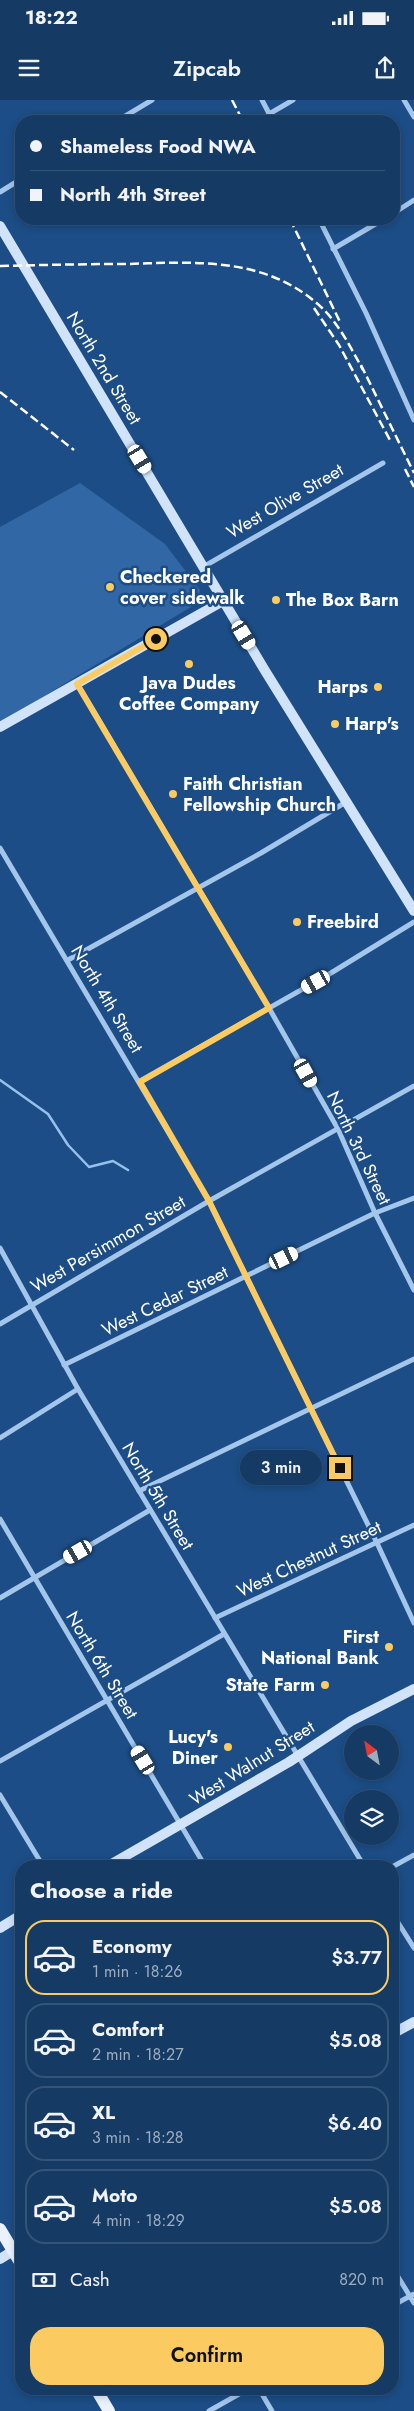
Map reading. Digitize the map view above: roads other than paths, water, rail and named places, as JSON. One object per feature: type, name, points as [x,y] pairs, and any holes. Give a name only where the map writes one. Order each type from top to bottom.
[{"type":"main road","name":"North 2nd Street","points":[[0,226],[223,601],[414,911]]},
{"type":"main road","points":[[0,728],[223,601]]},
{"type":"main road","name":"West Walnut Street","points":[[119,1860],[299,1755],[351,1721],[414,1689]]},
{"type":"main road","points":[[0,1928],[15,1919]]},
{"type":"main road","points":[[399,2030],[414,2022]]},
{"type":"main road","points":[[0,2229],[15,2247]]},
{"type":"main road","points":[[0,2258],[15,2250]]},
{"type":"main road","points":[[100,2395],[109,2411]]},
{"type":"street","points":[[127,115],[152,100]]},
{"type":"street","points":[[262,100],[270,114],[293,100]]},
{"type":"street","points":[[404,100],[414,117]]},
{"type":"street","points":[[0,192],[15,183]]},
{"type":"street","points":[[400,209],[414,200]]},
{"type":"street","points":[[322,225],[366,313],[414,420]]},
{"type":"street","points":[[334,249],[374,225]]},
{"type":"street","name":"West Olive Street","points":[[203,567],[383,463]]},
{"type":"street","name":"North 3rd Street","points":[[77,684],[269,1008],[338,1130],[375,1213],[414,1290]]},
{"type":"street","points":[[68,960],[198,888],[346,802]]},
{"type":"street","name":"North 4th Street","points":[[0,848],[209,1201],[377,1543],[414,1623]]},
{"type":"street","points":[[140,1082],[414,922]]},
{"type":"street","name":"West Persimmon Street","points":[[0,1324],[209,1201],[414,1086]]},
{"type":"street","name":"West Cedar Street","points":[[64,1365],[375,1213],[414,1198]]},
{"type":"street","name":"North 5th Street","points":[[0,1248],[78,1389],[360,1860]]},
{"type":"street","points":[[139,1491],[414,1359]]},
{"type":"street","points":[[0,1438],[78,1389]]},
{"type":"street","points":[[0,1598],[150,1510]]},
{"type":"street","name":"North 6th Street","points":[[0,1519],[201,1860]]},
{"type":"street","name":"West Chestnut Street","points":[[215,1618],[414,1525]]},
{"type":"street","points":[[0,1762],[224,1634]]},
{"type":"street","points":[[0,1795],[39,1860]]},
{"type":"street","points":[[399,1862],[414,1855]]},
{"type":"street","points":[[399,1924],[414,1948]]},
{"type":"street","points":[[399,2277],[412,2295],[414,2303]]},
{"type":"street","points":[[399,2302],[412,2295]]},
{"type":"street","points":[[209,2411],[237,2395]]},
{"type":"street","points":[[263,2395],[272,2411]]},
{"type":"waterway","points":[[0,1080],[48,1114],[68,1145],[89,1167],[113,1161],[128,1170]]},
{"type":"railway","points":[[232,100],[240,115]]},
{"type":"railway","points":[[293,225],[341,324]]},
{"type":"railway","points":[[0,266],[204,263],[253,270],[277,278],[300,290],[321,307],[339,329],[363,370]]},
{"type":"railway","points":[[314,308],[339,345],[391,442]]},
{"type":"railway","points":[[361,365],[414,473]]},
{"type":"railway","points":[[0,392],[74,450]]},
{"type":"railway","points":[[405,469],[414,487]]},
{"type":"place","name":"Checkered cover sidewalk","points":[[110,587]]},
{"type":"place","name":"The Box Barn","points":[[276,600]]},
{"type":"place","name":"Java Dudes Coffee Company","points":[[189,664]]},
{"type":"place","name":"Harps","points":[[378,687]]},
{"type":"place","name":"Harp's","points":[[335,724]]},
{"type":"place","name":"Faith Christian Fellowship Church","points":[[173,794]]},
{"type":"place","name":"Freebird","points":[[297,922]]},
{"type":"place","name":"First National Bank","points":[[389,1647]]},
{"type":"place","name":"State Farm","points":[[325,1685]]},
{"type":"place","name":"Lucy's Diner","points":[[228,1747]]}]
